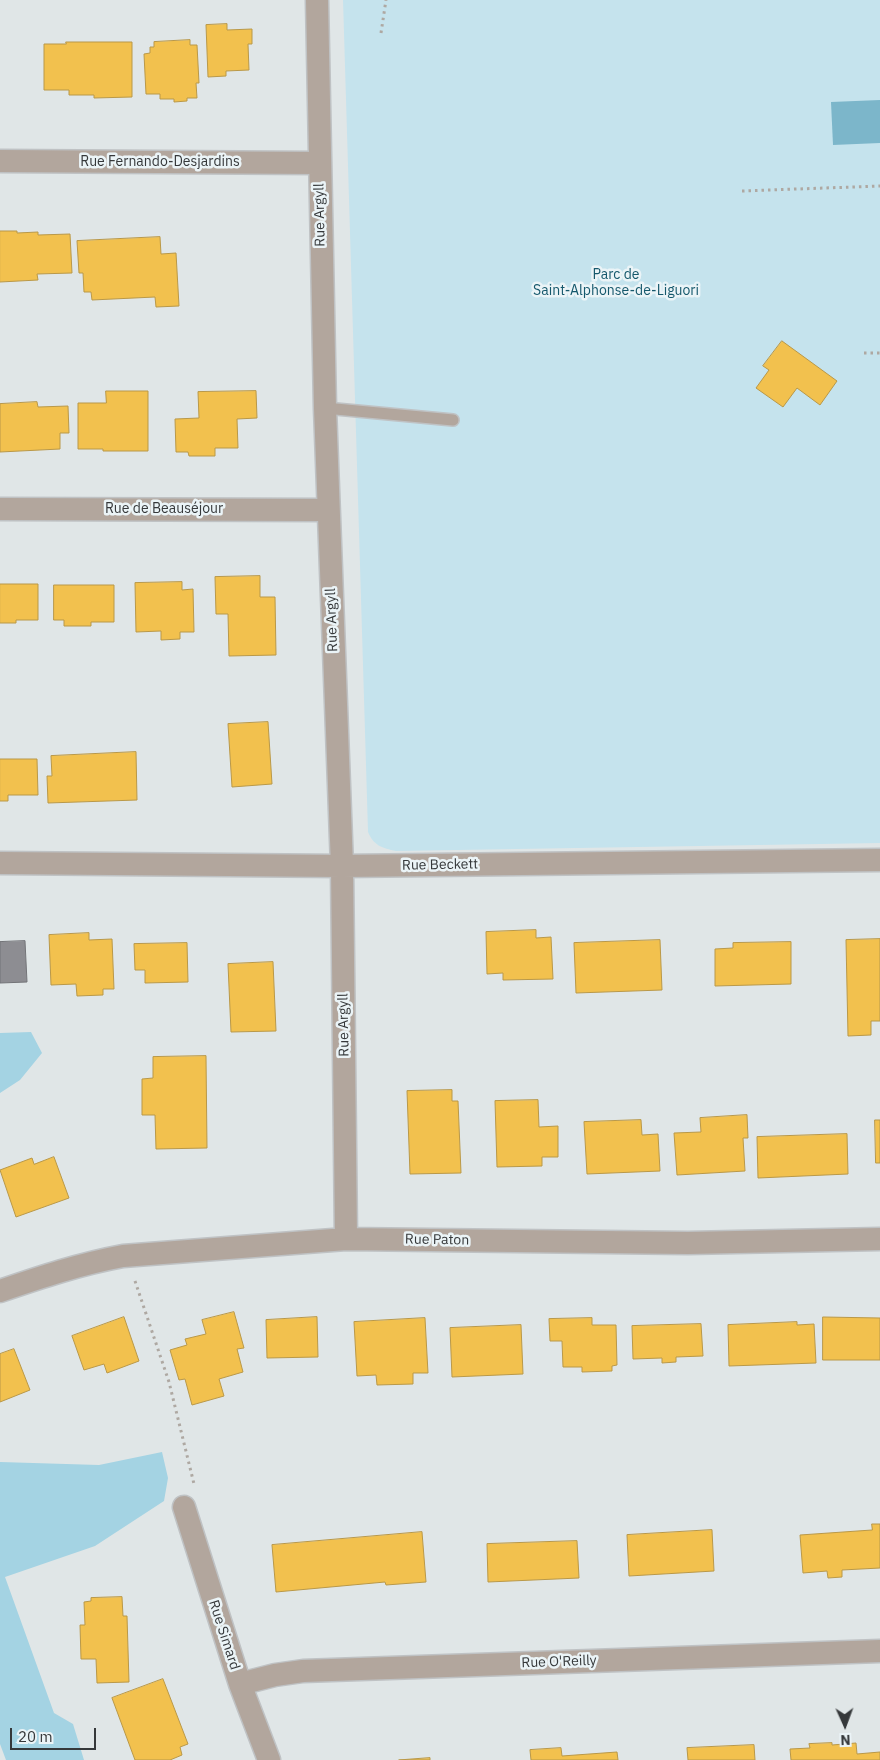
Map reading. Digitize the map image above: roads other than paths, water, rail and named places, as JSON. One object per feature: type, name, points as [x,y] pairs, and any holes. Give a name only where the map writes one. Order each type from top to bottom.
[{"type":"street","name":"Rue Argyll","points":[[317,0],[325,408],[342,866],[346,1240]]},
{"type":"street","name":"Rue Fernando-Desjardins","points":[[0,161],[319,163]]},
{"type":"street","name":"Rue de Beauséjour","points":[[0,509],[328,510]]},
{"type":"street","name":"Rue Beckett","points":[[0,863],[342,866],[880,860]]},
{"type":"street","name":"Rue Paton","points":[[0,1291],[88,1262],[123,1256],[346,1240],[688,1243],[880,1239]]},
{"type":"street","name":"Rue Simard","points":[[184,1507],[240,1684],[269,1760]]},
{"type":"street","name":"Rue O'Reilly","points":[[240,1684],[275,1675],[303,1671],[880,1651]]},
{"type":"lane","points":[[325,408],[453,420]]},
{"type":"park label","name":"Parc de Saint-Alphonse-de-Liguori","points":[[616,284]]}]
